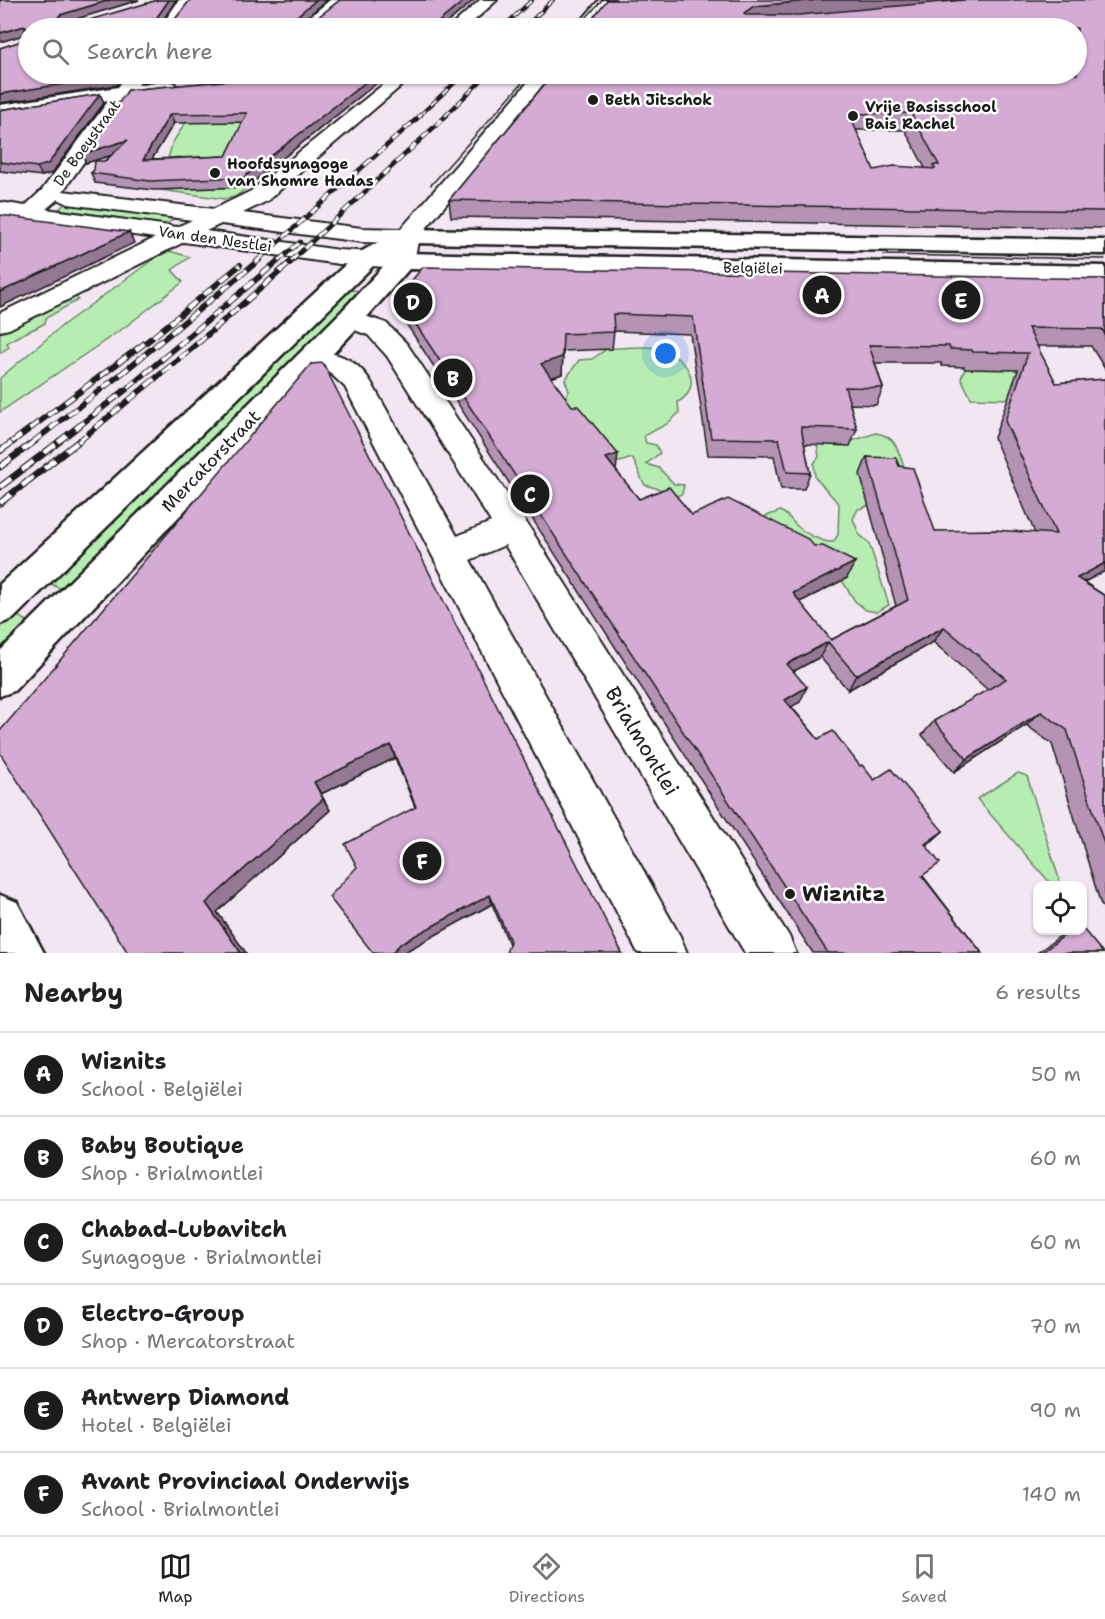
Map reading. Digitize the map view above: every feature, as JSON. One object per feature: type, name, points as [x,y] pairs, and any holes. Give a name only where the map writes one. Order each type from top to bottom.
[{"type":"street","points":[[175,18],[187,0]]},
{"type":"street","points":[[317,18],[340,0]]},
{"type":"street","points":[[468,18],[489,0]]},
{"type":"street","points":[[592,18],[607,0]]},
{"type":"street","name":"De Boeystraat","points":[[50,195],[129,84]]},
{"type":"street","points":[[0,323],[259,196],[394,84]]},
{"type":"street","name":"Mercatorstraat","points":[[0,678],[350,318],[536,84]]},
{"type":"street","points":[[0,111],[124,92],[182,86]]},
{"type":"street","name":"Van den Nestlei","points":[[0,188],[362,235],[404,248]]},
{"type":"street","points":[[28,213],[50,195]]},
{"type":"street","name":"Van den Nestlei","points":[[0,209],[172,240],[366,259]]},
{"type":"street","name":"Belgiëlei","points":[[404,248],[1105,247]]},
{"type":"street","name":"Mercatorstraat","points":[[0,608],[366,259],[404,248]]},
{"type":"street","name":"Belgiëlei","points":[[404,248],[1105,274]]},
{"type":"street","name":"Brialmontlei","points":[[350,318],[377,329],[397,350],[512,528],[772,953]]},
{"type":"street","points":[[308,362],[332,360],[343,365],[357,382],[663,953]]},
{"type":"street","points":[[450,554],[512,528]]},
{"type":"street","points":[[0,919],[19,953]]},
{"type":"green space","points":[[189,117],[215,122],[246,122],[246,157],[181,162],[181,157],[168,158],[173,142]]},
{"type":"green space","points":[[248,187],[235,197],[225,199],[161,190]]},
{"type":"green space","points":[[67,202],[174,218],[166,225],[59,209]]},
{"type":"green space","points":[[166,250],[190,257],[172,270],[183,282],[125,327],[0,412],[0,378],[63,325]]},
{"type":"green space","points":[[347,290],[364,291],[68,593],[46,581]]},
{"type":"green space","points":[[76,295],[78,300],[46,318],[45,323],[7,343],[9,347],[0,353],[0,333]]},
{"type":"green space","points":[[608,348],[655,348],[673,355],[690,373],[691,386],[684,398],[678,402],[679,413],[667,424],[644,436],[646,443],[656,445],[660,453],[646,464],[659,468],[674,484],[684,485],[682,494],[673,497],[663,490],[645,485],[632,458],[620,462],[609,459],[565,398],[569,391],[565,380],[579,360],[592,359]]},
{"type":"green space","points":[[965,369],[1019,369],[1013,399],[971,398],[961,378]]},
{"type":"green space","points":[[876,433],[892,440],[904,466],[884,492],[871,504],[858,509],[853,519],[859,534],[869,543],[889,605],[877,612],[866,610],[855,601],[834,568],[756,520],[780,511],[806,532],[820,540],[833,542],[838,535],[839,504],[815,477],[814,463],[819,457],[817,443],[839,436],[852,441]]},
{"type":"green space","points":[[12,613],[35,625],[0,661],[0,625]]},
{"type":"green space","points":[[1018,773],[1027,776],[1060,881],[1049,881],[977,799]]},
{"type":"building","points":[[0,0],[110,0],[60,15],[58,18],[18,18],[18,28],[0,33]]},
{"type":"building","points":[[158,0],[169,0],[156,18],[97,18]]},
{"type":"building","points":[[190,0],[316,0],[294,18],[176,18]]},
{"type":"building","points":[[340,0],[465,0],[443,18],[317,18]]},
{"type":"building","points":[[607,0],[817,0],[754,6],[744,13],[747,15],[799,15],[964,0],[1105,0],[1105,211],[449,200],[545,84],[1087,84],[1087,18],[593,18]],"holes":[[[911,113],[939,165],[933,165],[935,169],[894,166],[874,170],[849,114]]]},
{"type":"building","points":[[18,42],[18,84],[63,84],[0,94],[0,48]]},
{"type":"building","points":[[191,84],[363,84],[244,177],[150,181],[91,173],[94,170],[95,161],[105,161],[128,140],[82,154],[128,90]],"holes":[[[247,113],[226,156],[143,160],[170,114]]]},
{"type":"building","points":[[100,94],[48,164],[37,167],[0,162],[0,110]]},
{"type":"building","points":[[0,215],[129,232],[0,292]]},
{"type":"building","points":[[423,267],[1105,279],[1105,334],[1102,329],[1028,328],[1056,383],[1105,379],[1105,563],[1077,578],[1105,596],[1105,847],[1067,730],[1041,712],[967,759],[934,721],[1006,679],[944,627],[856,675],[828,642],[787,664],[807,687],[785,700],[818,739],[833,731],[874,780],[891,769],[943,831],[925,844],[940,863],[922,876],[982,953],[828,953],[398,297]],"holes":[[[613,314],[693,317],[711,438],[779,439],[787,472],[810,473],[801,427],[857,429],[845,387],[883,388],[869,345],[949,346],[950,349],[972,350],[973,352],[1028,353],[1005,421],[1056,534],[994,530],[935,531],[913,468],[899,466],[896,458],[867,457],[908,600],[831,640],[793,593],[855,562],[823,546],[814,546],[808,539],[728,499],[692,515],[669,487],[639,499],[606,458],[618,454],[578,406],[572,406],[541,364],[562,357],[563,334],[614,332]]]},
{"type":"building","points":[[323,363],[622,953],[506,953],[510,941],[490,895],[401,943],[392,953],[373,953],[329,897],[357,867],[345,844],[416,807],[391,745],[314,782],[323,799],[206,903],[241,953],[128,953],[0,753],[0,731],[311,364]]},
{"type":"building","points":[[1087,934],[1103,953],[1041,953],[1065,935]]},
{"type":"tram line","points":[[586,18],[602,0]]},
{"type":"tram line","points":[[431,185],[521,84]]},
{"type":"tram line","points":[[884,255],[1105,259]]},
{"type":"railway","points":[[513,18],[532,0]]},
{"type":"railway","points":[[534,18],[553,0]]},
{"type":"railway","points":[[419,116],[453,84]]},
{"type":"railway","points":[[445,116],[478,84]]},
{"type":"railway","points":[[257,261],[421,115]]},
{"type":"railway","points":[[291,261],[447,115]]},
{"type":"railway","points":[[278,261],[300,242]]},
{"type":"railway","points":[[33,442],[121,374],[259,260]]},
{"type":"railway","points":[[58,442],[128,388],[279,260]]},
{"type":"railway","points":[[78,442],[190,350],[293,260]]},
{"type":"railway","points":[[12,442],[153,337],[240,265]]},
{"type":"railway","points":[[0,451],[14,441]]},
{"type":"railway","points":[[0,467],[35,441]]},
{"type":"railway","points":[[0,487],[60,441]]},
{"type":"railway","points":[[0,503],[79,441]]},
{"type":"place","name":"Beth Jitschok","points":[[593,100]]},
{"type":"place","name":"Vrije Basisschool Bais Rachel","points":[[853,116]]},
{"type":"place","name":"Hoofdsynagoge van Shomre Hadas","points":[[215,173]]},
{"type":"place","name":"Wiznits","points":[[822,295]]},
{"type":"place","name":"Antwerp Diamond","points":[[961,300]]},
{"type":"place","name":"Electro-Group","points":[[413,302]]},
{"type":"place","name":"Baby Boutique","points":[[453,378]]},
{"type":"place","name":"Chabad-Lubavitch","points":[[530,494]]},
{"type":"place","name":"Avant Provinciaal Onderwijs","points":[[422,861]]},
{"type":"place","name":"Wiznitz","points":[[790,894]]}]
